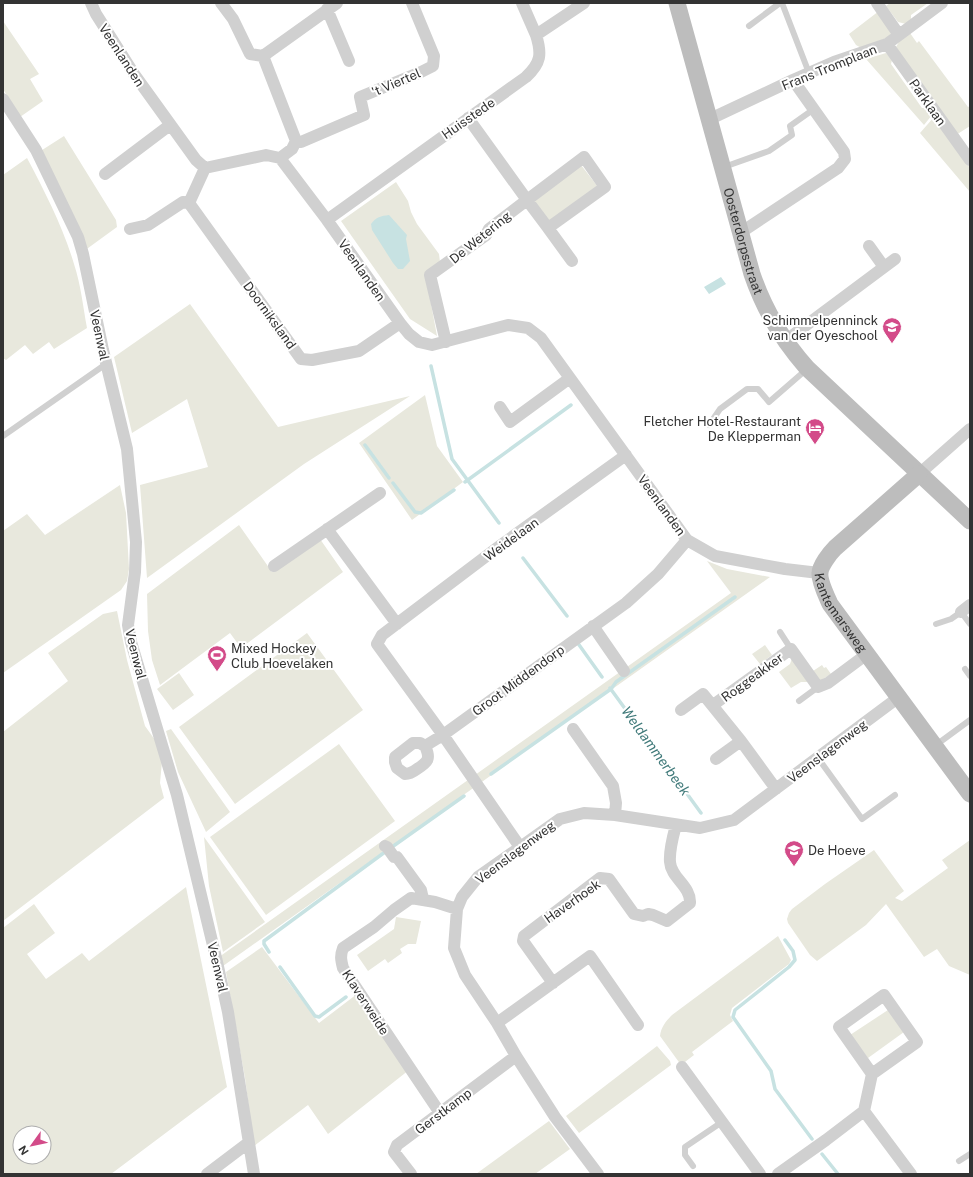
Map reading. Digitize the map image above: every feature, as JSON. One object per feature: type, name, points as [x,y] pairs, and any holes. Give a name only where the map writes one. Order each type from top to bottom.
[{"type":"street","name":"Veenlanden","points":[[91,3],[96,14],[134,74],[196,160],[206,168]]},
{"type":"street","points":[[221,3],[232,19],[250,54],[263,56],[332,5],[349,61]]},
{"type":"street","name":"'t Viertel","points":[[296,141],[301,142],[364,114],[360,97],[433,66],[434,56],[412,3]]},
{"type":"street","name":"Huisstede","points":[[326,220],[526,77],[533,70],[539,58],[540,48],[522,3]]},
{"type":"street","points":[[536,35],[584,3]]},
{"type":"street","name":"Oosterdorpsstraat","points":[[677,3],[740,233],[757,289],[775,325],[785,341],[807,368],[970,521]]},
{"type":"street","points":[[877,3],[899,34]]},
{"type":"street","name":"Frans Tromplaan","points":[[710,119],[834,62],[887,44],[942,3]]},
{"type":"street","name":"Parklaan","points":[[887,44],[970,160]]},
{"type":"street","points":[[130,229],[148,224],[183,202],[190,203],[206,168],[266,155],[280,158],[292,149],[296,141],[263,56]]},
{"type":"street","points":[[740,233],[838,168],[844,159],[844,152],[793,80]]},
{"type":"street","name":"Veenwal","points":[[3,99],[36,150],[78,237],[83,254],[106,364],[127,449],[136,542],[135,572],[128,625],[130,636],[177,795],[217,962],[228,1012],[254,1174]]},
{"type":"street","points":[[468,118],[572,261]]},
{"type":"street","points":[[105,174],[170,125]]},
{"type":"street","points":[[527,200],[584,157],[605,187],[548,228]]},
{"type":"street","name":"Veenlanden","points":[[280,158],[400,323],[418,342],[432,345],[508,325],[528,328],[541,338],[687,540],[716,556],[785,570],[820,573]]},
{"type":"street","name":"De Wetering","points":[[446,342],[430,276],[486,235],[489,229],[527,200]]},
{"type":"street","name":"Doorniksland","points":[[190,203],[301,359],[312,360],[359,351],[400,323]]},
{"type":"street","points":[[869,246],[884,267]]},
{"type":"street","points":[[785,341],[895,259]]},
{"type":"street","points":[[500,407],[510,422],[570,378]]},
{"type":"street","points":[[919,474],[970,430]]},
{"type":"street","name":"Weidelaan","points":[[520,847],[443,735],[377,644],[382,635],[501,545],[626,455]]},
{"type":"street","name":"Kantemarsweg","points":[[919,474],[835,548],[827,557],[820,573],[824,591],[830,604],[970,794]]},
{"type":"street","points":[[274,566],[380,492]]},
{"type":"street","points":[[327,529],[397,624]]},
{"type":"street","name":"Groot Middendorp","points":[[443,735],[626,603],[658,574],[687,540]]},
{"type":"street","points":[[593,626],[624,671]]},
{"type":"street","name":"Roggeakker","points":[[713,705],[791,649],[818,687]]},
{"type":"street","points":[[818,687],[828,682],[867,654]]},
{"type":"street","name":"Roggeakker","points":[[681,710],[704,694],[741,741],[776,790]]},
{"type":"street","name":"Veenslagenweg","points":[[598,1174],[555,1117],[497,1023],[465,975],[454,948],[457,909],[462,897],[478,877],[560,819],[584,813],[615,815],[700,828],[734,820],[899,697]]},
{"type":"street","points":[[572,729],[613,786],[616,803],[615,815]]},
{"type":"street","points":[[426,746],[443,735]]},
{"type":"street","points":[[716,760],[741,741]]},
{"type":"street","name":"Haverhoek","points":[[552,983],[523,941],[524,936],[600,878],[609,879],[634,914],[643,916],[648,914],[653,915],[667,921],[690,904],[691,896],[673,871],[670,863],[676,825]]},
{"type":"street","points":[[385,846],[394,857],[397,857],[421,890],[423,899]]},
{"type":"street","name":"Klaverweide","points":[[440,1113],[345,971],[340,960],[343,948],[374,927],[411,898],[423,899],[457,909]]},
{"type":"street","points":[[497,1023],[590,956],[638,1025]]},
{"type":"street","points":[[778,1174],[864,1111],[872,1074],[917,1042],[884,995],[839,1027],[872,1074]]},
{"type":"street","name":"Gerstkamp","points":[[411,1174],[394,1152],[397,1145],[516,1056]]},
{"type":"street","points":[[682,1067],[760,1174]]},
{"type":"street","points":[[864,1111],[911,1174]]},
{"type":"street","points":[[207,1174],[248,1144]]},
{"type":"lane","points":[[749,26],[781,3],[809,73]]},
{"type":"lane","points":[[722,168],[769,151],[792,135],[790,126],[814,109]]},
{"type":"lane","points":[[3,436],[106,364]]},
{"type":"lane","points":[[709,424],[720,409],[747,389],[758,389],[769,402],[807,368]]},
{"type":"lane","points":[[936,624],[951,619],[966,608],[970,624]]},
{"type":"lane","name":"Roggeakker","points":[[780,632],[791,649]]},
{"type":"lane","points":[[965,669],[970,676]]},
{"type":"lane","points":[[799,700],[818,687]]},
{"type":"lane","points":[[935,746],[970,720]]},
{"type":"lane","points":[[818,758],[862,819],[895,795]]},
{"type":"lane","points":[[693,1166],[685,1155],[685,1147],[722,1122]]},
{"type":"lane","points":[[959,1161],[970,1154]]},
{"type":"shaded area","points":[[890,3],[928,3],[911,15],[911,21],[906,24],[898,22],[886,6]]},
{"type":"shaded area","points":[[879,11],[891,33],[890,36],[863,49],[856,45],[849,34]]},
{"type":"shaded area","points":[[3,21],[39,74],[30,79],[43,101],[20,117],[3,89]]},
{"type":"shaded area","points":[[910,33],[917,43],[919,41],[968,107],[970,106],[970,126],[956,135],[896,47],[900,40]]},
{"type":"shaded area","points":[[886,53],[892,60],[891,64],[922,108],[927,108],[932,115],[924,125],[866,59]]},
{"type":"shaded area","points":[[934,117],[970,168],[970,192],[920,133]]},
{"type":"shaded area","points":[[64,136],[116,220],[117,227],[84,251],[39,152]]},
{"type":"shaded area","points":[[27,158],[53,210],[70,250],[82,296],[87,328],[54,349],[49,342],[33,354],[25,345],[6,360],[3,358],[3,175]]},
{"type":"shaded area","points":[[581,165],[598,187],[549,222],[533,200]]},
{"type":"shaded area","points":[[396,182],[408,201],[411,212],[417,224],[439,254],[440,262],[426,277],[437,336],[410,319],[341,221]]},
{"type":"shaded area","points":[[190,304],[278,427],[410,396],[304,464],[147,578],[140,485],[208,467],[187,399],[132,433],[114,357]]},
{"type":"shaded area","points":[[425,395],[437,446],[463,482],[412,520],[359,443]]},
{"type":"shaded area","points":[[120,485],[126,513],[129,569],[127,581],[121,590],[3,673],[3,531],[27,514],[45,535]]},
{"type":"shaded area","points":[[239,525],[272,572],[320,539],[343,572],[241,648],[230,633],[160,685],[152,660],[148,631],[147,594]]},
{"type":"shaded area","points":[[707,561],[727,569],[770,577],[223,966],[219,957],[731,593]]},
{"type":"shaded area","points":[[117,611],[127,660],[145,726],[163,751],[160,783],[164,798],[3,921],[3,732],[68,681],[48,653],[103,614]]},
{"type":"shaded area","points":[[307,633],[363,710],[235,804],[179,727]]},
{"type":"shaded area","points":[[765,645],[772,655],[760,664],[752,654]]},
{"type":"shaded area","points":[[792,658],[808,682],[801,682],[791,688],[779,672],[790,664]]},
{"type":"shaded area","points":[[822,665],[824,668],[826,667],[831,674],[820,681],[813,671]]},
{"type":"shaded area","points":[[179,673],[194,695],[173,710],[157,689]]},
{"type":"shaded area","points":[[171,729],[230,812],[206,832],[178,772],[166,731]]},
{"type":"shaded area","points":[[339,744],[395,821],[266,915],[210,837]]},
{"type":"shaded area","points":[[204,837],[265,922],[223,952],[209,886]]},
{"type":"shaded area","points":[[970,840],[970,975],[949,966],[937,949],[924,957],[886,904],[866,925],[817,961],[810,955],[788,923],[787,919],[792,909],[874,850],[904,891],[895,898],[902,901],[948,868],[942,860]]},
{"type":"shaded area","points":[[186,887],[227,1087],[111,1174],[3,1174],[3,928],[34,904],[55,933],[27,954],[46,979],[82,953],[89,961]]},
{"type":"shaded area","points":[[396,917],[421,921],[416,944],[408,944],[400,949],[402,953],[388,963],[385,959],[368,971],[357,955],[394,929]]},
{"type":"shaded area","points":[[778,936],[791,960],[789,964],[732,1008],[730,1015],[733,1021],[692,1052],[694,1055],[681,1065],[660,1036],[661,1030],[666,1022],[672,1015]]},
{"type":"shaded area","points":[[262,947],[319,1023],[357,994],[409,1070],[328,1134],[308,1105],[254,1146],[245,1078],[226,972]]},
{"type":"shaded area","points":[[888,1010],[904,1032],[868,1058],[850,1035]]},
{"type":"shaded area","points":[[657,1046],[670,1061],[671,1065],[579,1133],[566,1116]]},
{"type":"shaded area","points":[[549,1121],[570,1149],[535,1174],[476,1174]]},
{"type":"water","points":[[389,215],[407,235],[406,239],[410,261],[403,269],[398,269],[393,263],[372,230],[371,224],[377,218]]},
{"type":"water","points":[[721,277],[726,284],[709,294],[704,287]]},
{"type":"waterway","name":"Weldammerbeek","points":[[431,366],[452,459],[499,523]]},
{"type":"waterway","points":[[465,482],[571,405]]},
{"type":"waterway","points":[[365,445],[389,478]]},
{"type":"waterway","points":[[393,483],[415,512],[421,513],[454,490]]},
{"type":"waterway","name":"Weldammerbeek","points":[[523,558],[567,616]]},
{"type":"waterway","name":"Weldammerbeek","points":[[491,774],[611,689],[616,682],[735,597]]},
{"type":"waterway","name":"Weldammerbeek","points":[[577,642],[602,677]]},
{"type":"waterway","name":"Weldammerbeek","points":[[610,688],[701,813]]},
{"type":"waterway","points":[[392,847],[464,796]]},
{"type":"waterway","points":[[269,952],[264,944],[264,941],[385,852]]},
{"type":"waterway","name":"Weldammerbeek","points":[[785,940],[793,951],[795,960],[789,967],[735,1010],[733,1017],[771,1071],[775,1089],[812,1139]]},
{"type":"waterway","points":[[280,967],[315,1016],[319,1017],[346,997]]},
{"type":"waterway","name":"Weldammerbeek","points":[[822,1154],[838,1174]]},
{"type":"place","name":"Schimmelpenninck van der Oyeschool","points":[[892,344]]},
{"type":"place","name":"Fletcher Hotel-Restaurant De Klepperman","points":[[815,445]]},
{"type":"place","name":"Mixed Hockey Club Hoevelaken","points":[[217,672]]},
{"type":"place","name":"De Hoeve","points":[[794,867]]}]
